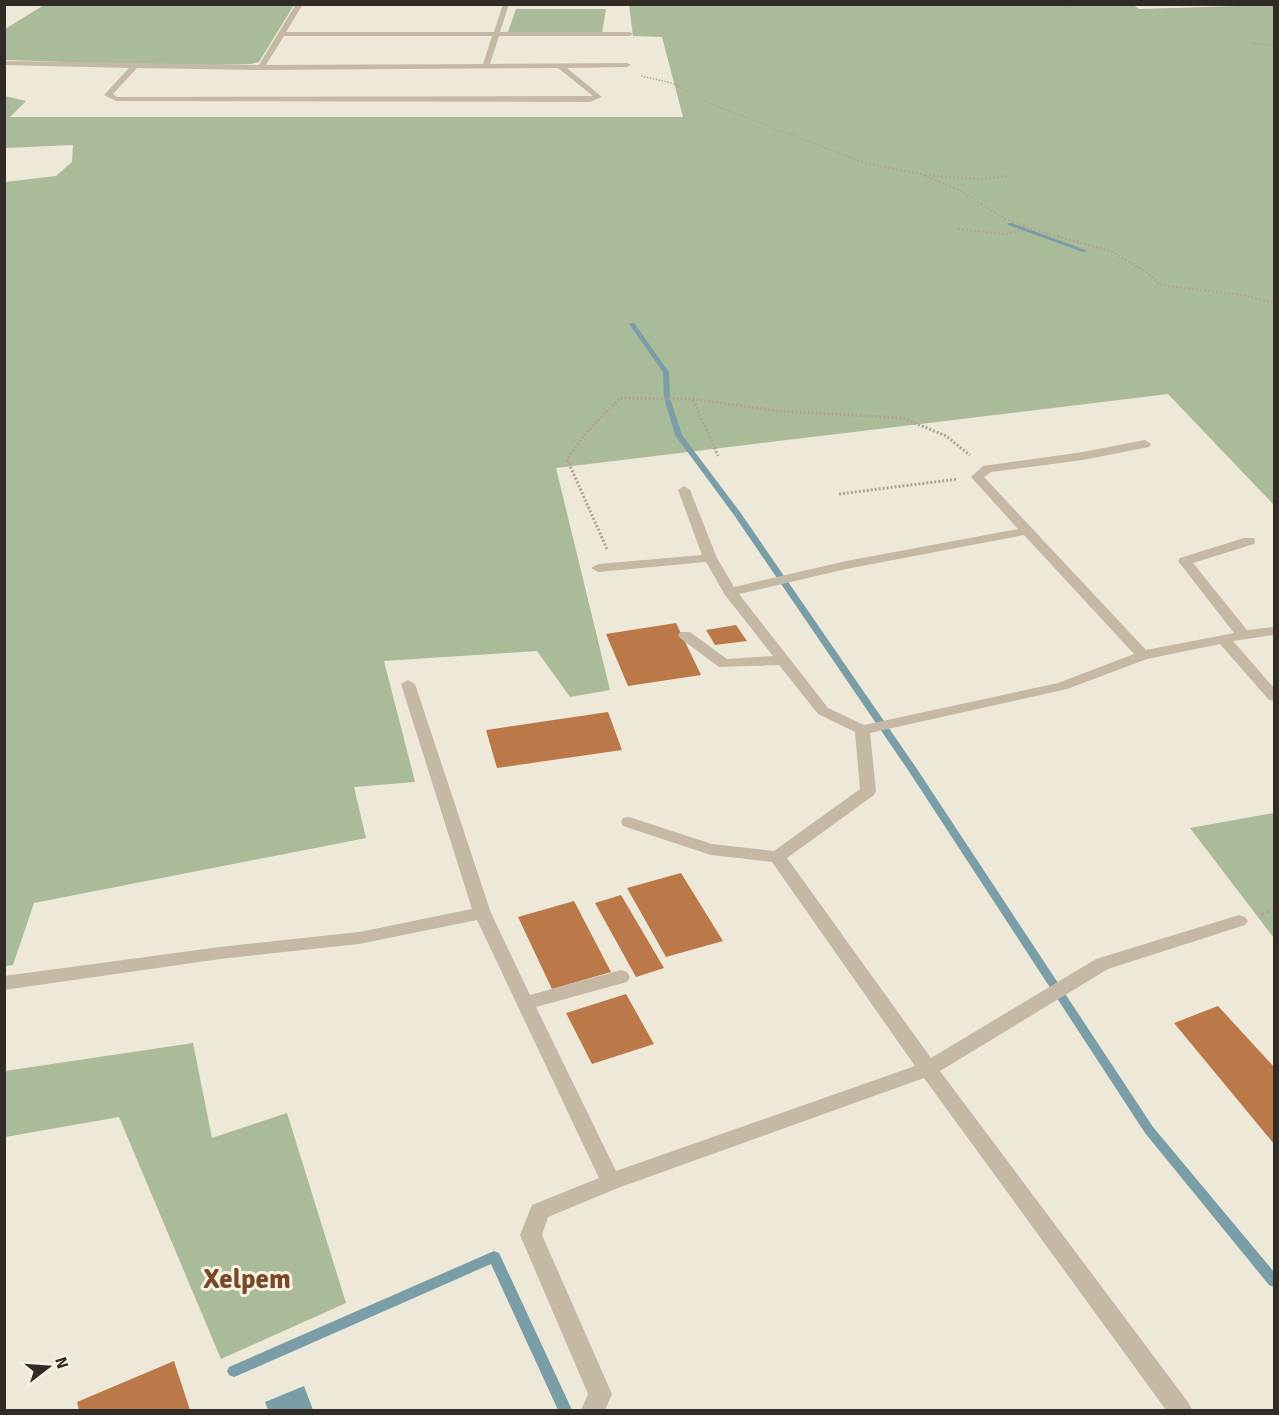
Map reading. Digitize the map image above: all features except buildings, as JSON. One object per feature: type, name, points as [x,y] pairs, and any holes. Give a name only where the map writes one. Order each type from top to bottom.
[{"type":"street","points":[[261,68],[300,4]]},
{"type":"street","points":[[486,66],[506,4]]},
{"type":"street","points":[[282,34],[630,34]]},
{"type":"street","points":[[4,63],[261,68],[627,65]]},
{"type":"street","points":[[134,67],[108,95],[116,99],[590,100],[598,97],[560,66]]},
{"type":"street","points":[[1143,655],[1026,531],[982,473],[1145,444]]},
{"type":"street","points":[[684,490],[710,558],[730,592],[823,711],[862,730],[1062,686],[1143,655],[1242,635],[1275,631]]},
{"type":"street","points":[[730,592],[846,565],[1026,531]]},
{"type":"street","points":[[1242,635],[1185,561],[1249,541]]},
{"type":"street","points":[[598,568],[710,558]]},
{"type":"street","points":[[685,635],[724,664],[783,660]]},
{"type":"street","points":[[1224,639],[1275,697]]},
{"type":"street","points":[[408,684],[482,913],[611,1182]]},
{"type":"street","points":[[629,822],[711,849],[777,857],[868,791],[862,730]]},
{"type":"street","points":[[777,857],[928,1069],[1180,1410]]},
{"type":"street","points":[[4,983],[220,953],[359,938],[482,913]]},
{"type":"street","points":[[593,1410],[600,1394],[531,1235],[539,1211],[611,1182],[928,1069],[1102,964],[1239,921]]},
{"type":"street","points":[[526,1003],[621,977]]},
{"type":"path","points":[[1066,4],[1070,7]]},
{"type":"path","points":[[1252,43],[1275,46]]},
{"type":"path","points":[[627,65],[631,71],[644,78],[672,83],[709,103],[864,163],[921,174],[981,179],[1007,176]]},
{"type":"path","points":[[921,174],[959,190],[1005,219],[1111,250],[1149,274],[1160,285],[1242,295],[1275,303]]},
{"type":"path","points":[[958,229],[994,235],[1033,229]]},
{"type":"path","points":[[615,566],[567,459],[585,434],[620,398],[693,399],[778,411],[903,418],[946,436],[982,473]]},
{"type":"path","points":[[693,399],[718,456]]},
{"type":"path","points":[[839,494],[982,473]]},
{"type":"green space","points":[[1132,4],[1139,9],[1274,5],[1274,505],[1168,394],[556,468],[610,690],[570,697],[537,651],[384,661],[415,782],[354,787],[366,838],[34,903],[13,965],[5,966],[5,182],[56,176],[72,162],[73,145],[5,148],[5,96],[26,101],[10,117],[683,117],[662,37],[633,36],[629,5]]},
{"type":"green space","points":[[44,5],[294,5],[259,62],[251,64],[180,66],[5,60],[5,29]]},
{"type":"green space","points":[[516,9],[606,9],[602,33],[508,32]]},
{"type":"green space","points":[[1274,813],[1274,938],[1190,828]]},
{"type":"green space","points":[[193,1043],[212,1138],[287,1113],[346,1303],[221,1359],[119,1117],[5,1137],[5,1071]]},
{"type":"water","points":[[304,1386],[313,1410],[268,1410],[265,1402]]},
{"type":"waterway","points":[[1010,224],[1085,251]]},
{"type":"waterway","points":[[632,324],[666,372],[667,398],[679,435],[737,514],[914,771],[1149,1130],[1274,1281]]},
{"type":"waterway","points":[[234,1371],[494,1257],[565,1410]]},
{"type":"district","name":"Xelpem","points":[[247,1279]]}]
